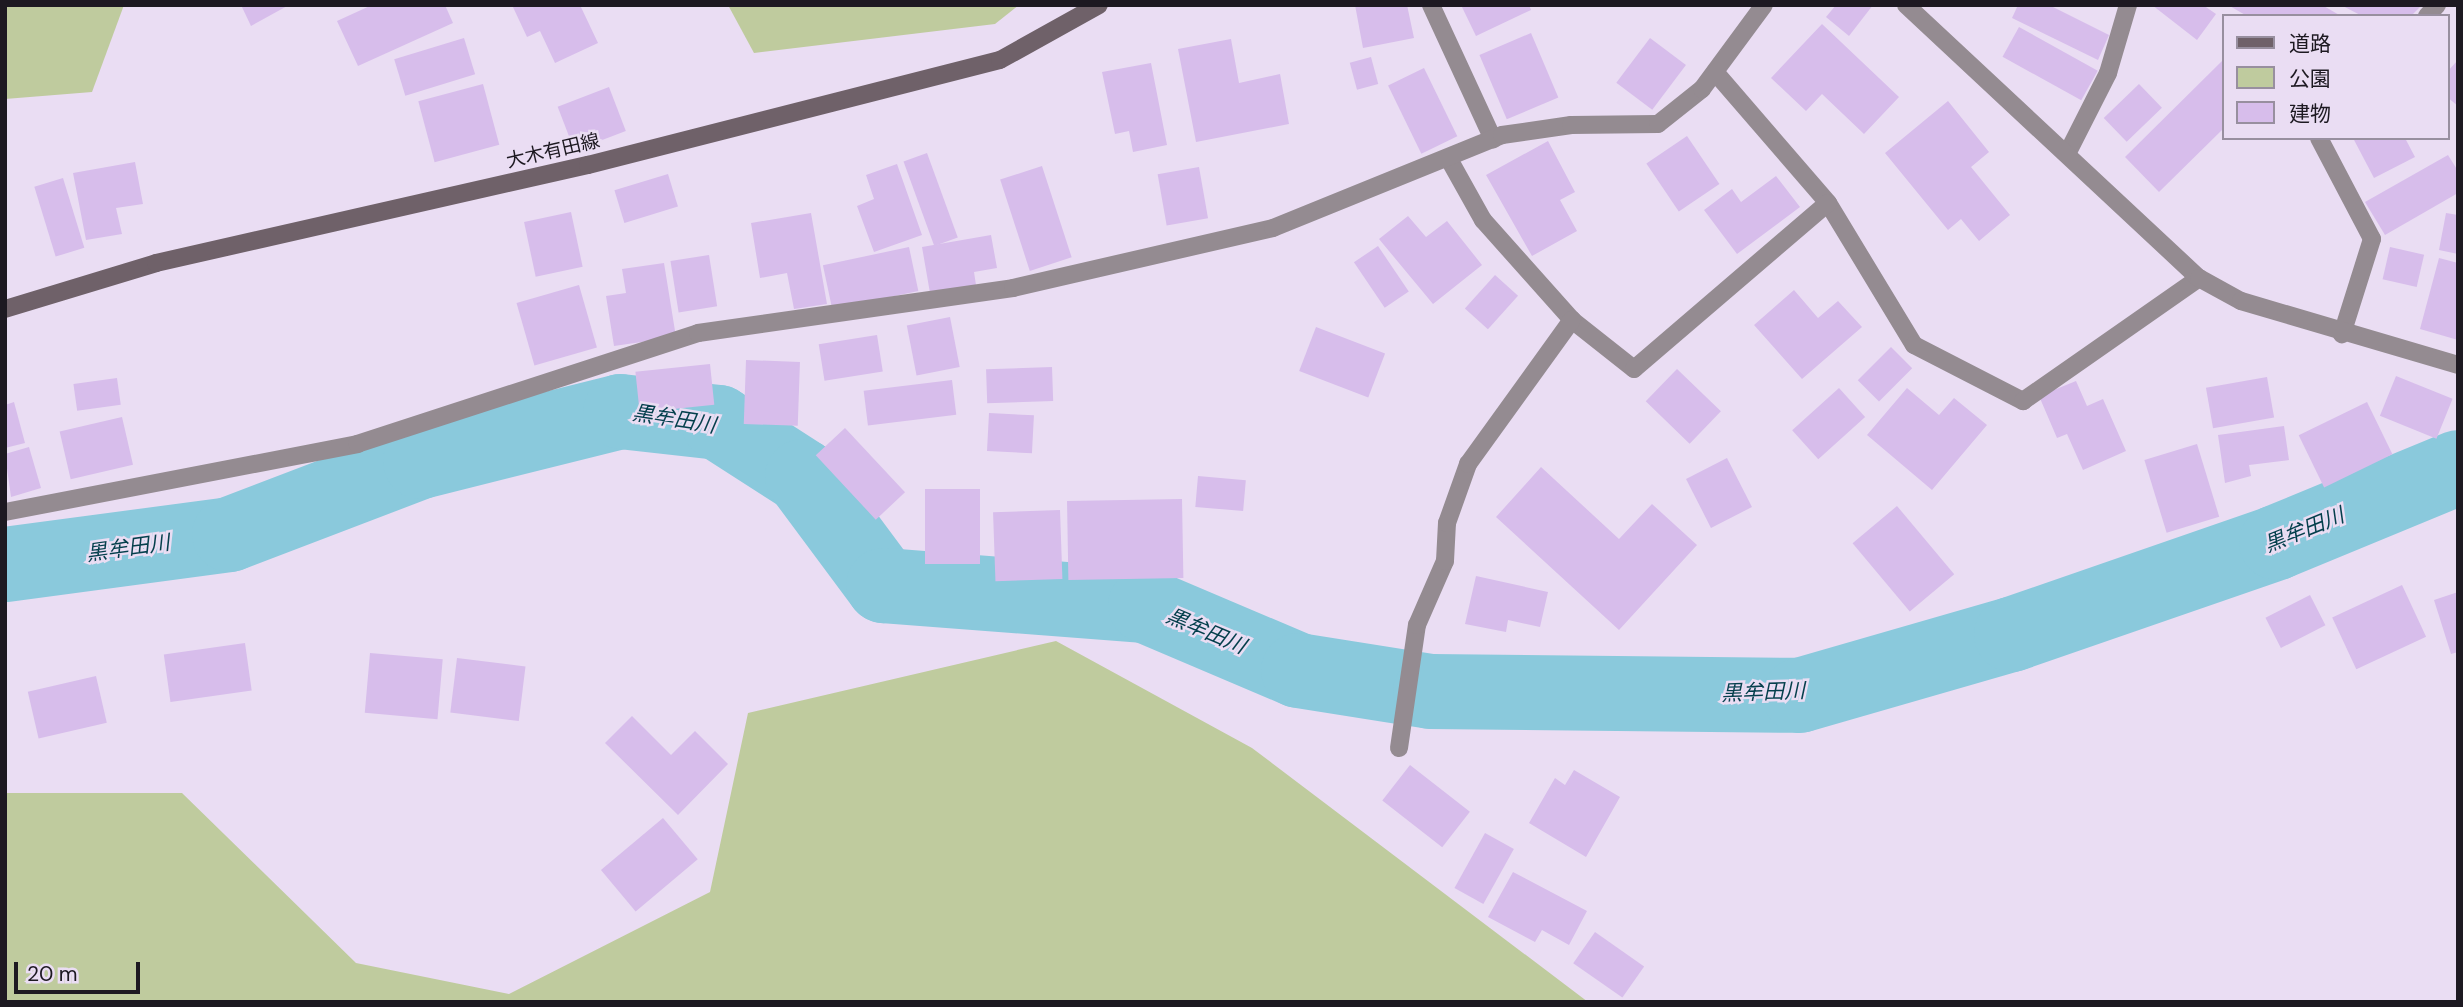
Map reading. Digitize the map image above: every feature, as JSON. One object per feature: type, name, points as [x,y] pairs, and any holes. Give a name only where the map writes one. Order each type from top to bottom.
[{"type":"main road","name":"大木有田線","points":[[5,309],[156,263],[588,165],[1000,60],[1100,5]]},
{"type":"street","points":[[1431,5],[1493,139]]},
{"type":"street","points":[[5,512],[357,444],[698,333],[1013,288],[1273,228],[1450,161],[1493,139],[1571,125],[1658,124],[1715,72],[1764,5]]},
{"type":"street","points":[[1906,5],[2068,152],[2199,278],[2241,301],[2342,334],[2458,365]]},
{"type":"street","points":[[2068,152],[2108,73],[2128,5]]},
{"type":"street","points":[[1715,72],[1828,203],[1914,345],[2023,401],[2199,278]]},
{"type":"street","points":[[2320,140],[2372,239],[2342,334]]},
{"type":"street","points":[[1450,161],[1483,220],[1572,320],[1634,369],[1828,203]]},
{"type":"street","points":[[1399,748],[1417,625],[1445,561],[1447,523],[1468,464],[1572,320]]},
{"type":"green space","points":[[5,5],[124,5],[92,92],[5,99]]},
{"type":"green space","points":[[728,5],[1019,5],[995,24],[754,53]]},
{"type":"green space","points":[[1056,641],[1252,748],[1588,1002],[5,1002],[5,793],[182,793],[356,963],[509,994],[710,892],[748,713]]},
{"type":"building","points":[[241,5],[289,5],[251,26]]},
{"type":"building","points":[[372,5],[445,5],[453,23],[358,66],[337,21]]},
{"type":"building","points":[[512,5],[580,5],[598,43],[555,63],[540,31],[527,37]]},
{"type":"building","points":[[1355,5],[1407,5],[1414,38],[1363,48]]},
{"type":"building","points":[[1461,5],[1529,5],[1531,10],[1476,36]]},
{"type":"building","points":[[1836,5],[1873,5],[1849,36],[1826,17]]},
{"type":"building","points":[[2018,5],[2049,5],[2109,35],[2098,60],[2012,18]]},
{"type":"building","points":[[2152,5],[2203,5],[2216,14],[2197,40]]},
{"type":"building","points":[[2228,5],[2322,5],[2338,14],[2244,14]]},
{"type":"building","points":[[2341,5],[2422,5],[2413,14],[2358,14]]},
{"type":"building","points":[[1822,24],[1899,97],[1864,134],[1822,94],[1806,111],[1771,78]]},
{"type":"building","points":[[2019,27],[2098,71],[2081,100],[2003,57]]},
{"type":"building","points":[[1531,33],[1558,97],[1507,119],[1479,55]]},
{"type":"building","points":[[464,38],[475,74],[405,96],[394,59]]},
{"type":"building","points":[[1650,38],[1686,65],[1652,110],[1616,83]]},
{"type":"building","points":[[1231,39],[1239,83],[1280,74],[1289,124],[1196,142],[1178,49]]},
{"type":"building","points":[[1371,57],[1378,84],[1357,90],[1350,63]]},
{"type":"building","points":[[2458,60],[2458,106],[2449,99],[2449,70]]},
{"type":"building","points":[[2222,61],[2222,130],[2159,192],[2125,157]]},
{"type":"building","points":[[1151,63],[1167,145],[1133,152],[1129,131],[1115,134],[1102,72]]},
{"type":"building","points":[[1424,68],[1457,136],[1421,154],[1388,86]]},
{"type":"building","points":[[483,84],[499,145],[435,162],[418,101]]},
{"type":"building","points":[[2139,84],[2162,108],[2127,142],[2104,118]]},
{"type":"building","points":[[609,87],[626,131],[574,151],[558,107]]},
{"type":"building","points":[[1948,101],[1989,152],[1971,167],[2010,215],[1979,241],[1961,219],[1948,230],[1885,153]]},
{"type":"building","points":[[1687,136],[1719,184],[1679,211],[1646,163]]},
{"type":"building","points":[[2354,140],[2406,140],[2415,157],[2374,178]]},
{"type":"building","points":[[1548,141],[1575,192],[1560,200],[1577,231],[1532,256],[1486,175]]},
{"type":"building","points":[[927,153],[958,238],[934,246],[904,162]]},
{"type":"building","points":[[2448,155],[2458,171],[2458,193],[2385,235],[2365,202]]},
{"type":"building","points":[[135,162],[143,204],[116,208],[122,234],[86,240],[73,173]]},
{"type":"building","points":[[897,164],[922,235],[874,252],[857,206],[874,199],[866,175]]},
{"type":"building","points":[[1042,166],[1072,257],[1030,271],[1000,180]]},
{"type":"building","points":[[1199,167],[1208,218],[1167,226],[1158,174]]},
{"type":"building","points":[[668,174],[678,207],[624,223],[614,190]]},
{"type":"building","points":[[1776,176],[1800,207],[1737,254],[1704,210],[1732,189],[1741,202]]},
{"type":"building","points":[[63,178],[84,248],[56,257],[34,187]]},
{"type":"building","points":[[571,212],[583,267],[536,277],[524,222]]},
{"type":"building","points":[[811,213],[827,304],[794,309],[787,273],[760,278],[751,223]]},
{"type":"building","points":[[2446,213],[2458,215],[2458,254],[2439,250]]},
{"type":"building","points":[[1408,216],[1426,237],[1447,221],[1482,265],[1433,304],[1379,239]]},
{"type":"building","points":[[991,235],[997,268],[974,272],[976,285],[930,293],[922,247]]},
{"type":"building","points":[[1378,246],[1409,292],[1385,308],[1354,262]]},
{"type":"building","points":[[909,247],[918,291],[832,309],[823,265]]},
{"type":"building","points":[[2390,247],[2424,255],[2417,287],[2383,279]]},
{"type":"building","points":[[709,255],[717,306],[679,312],[670,261]]},
{"type":"building","points":[[2439,258],[2458,263],[2458,340],[2420,329]]},
{"type":"building","points":[[664,263],[676,337],[614,346],[606,296],[626,293],[622,269]]},
{"type":"building","points":[[1495,275],[1518,296],[1488,329],[1465,308]]},
{"type":"building","points":[[579,285],[597,347],[534,365],[517,303]]},
{"type":"building","points":[[1794,290],[1818,318],[1838,301],[1862,327],[1802,379],[1754,325]]},
{"type":"building","points":[[950,317],[960,367],[917,375],[907,325]]},
{"type":"building","points":[[1316,327],[1385,354],[1368,397],[1299,371]]},
{"type":"building","points":[[877,335],[883,372],[825,381],[819,344]]},
{"type":"building","points":[[1891,347],[1912,368],[1879,401],[1858,380]]},
{"type":"building","points":[[746,360],[800,362],[798,426],[744,424]]},
{"type":"building","points":[[710,364],[714,405],[640,413],[635,372]]},
{"type":"building","points":[[1052,367],[1053,401],[987,403],[986,369]]},
{"type":"building","points":[[1677,369],[1721,411],[1690,444],[1646,401]]},
{"type":"building","points":[[2396,376],[2453,399],[2436,439],[2380,416]]},
{"type":"building","points":[[2267,377],[2274,417],[2213,428],[2206,388]]},
{"type":"building","points":[[117,378],[121,405],[77,411],[73,384]]},
{"type":"building","points":[[952,380],[956,415],[868,426],[864,391]]},
{"type":"building","points":[[2076,381],[2087,406],[2103,399],[2126,451],[2083,470],[2067,434],[2057,438],[2039,396]]},
{"type":"building","points":[[1839,388],[1865,417],[1818,459],[1792,430]]},
{"type":"building","points":[[1907,388],[1939,415],[1954,398],[1987,425],[1932,490],[1867,435]]},
{"type":"building","points":[[14,402],[25,443],[5,448],[5,405]]},
{"type":"building","points":[[2367,402],[2392,454],[2324,487],[2299,435]]},
{"type":"building","points":[[989,413],[1034,415],[1032,453],[987,451]]},
{"type":"building","points":[[122,417],[133,465],[71,479],[60,431]]},
{"type":"building","points":[[2284,426],[2289,460],[2249,465],[2251,476],[2225,483],[2218,435]]},
{"type":"building","points":[[845,428],[905,492],[876,520],[816,455]]},
{"type":"building","points":[[2197,444],[2219,517],[2167,533],[2144,460]]},
{"type":"building","points":[[29,447],[41,488],[11,497],[5,454]]},
{"type":"building","points":[[1727,458],[1752,507],[1711,528],[1686,479]]},
{"type":"building","points":[[1541,467],[1619,539],[1652,504],[1697,545],[1619,630],[1496,517]]},
{"type":"building","points":[[1198,476],[1246,480],[1243,511],[1195,507]]},
{"type":"building","points":[[925,489],[980,489],[980,564],[925,564]]},
{"type":"building","points":[[1182,499],[1183,578],[1068,580],[1067,501]]},
{"type":"building","points":[[1897,506],[1954,574],[1910,611],[1853,543]]},
{"type":"building","points":[[1060,510],[1062,579],[995,581],[993,512]]},
{"type":"building","points":[[1476,576],[1548,592],[1540,627],[1508,620],[1506,632],[1465,624]]},
{"type":"building","points":[[2402,585],[2426,637],[2356,669],[2332,618]]},
{"type":"building","points":[[2458,592],[2458,652],[2451,654],[2434,600]]},
{"type":"building","points":[[2310,595],[2325,625],[2281,648],[2265,618]]},
{"type":"building","points":[[245,643],[252,691],[170,702],[164,654]]},
{"type":"building","points":[[370,653],[443,659],[437,719],[365,713]]},
{"type":"building","points":[[457,658],[525,666],[519,721],[450,713]]},
{"type":"building","points":[[96,676],[107,723],[39,739],[28,692]]},
{"type":"building","points":[[632,716],[671,755],[695,731],[728,764],[678,815],[605,743]]},
{"type":"building","points":[[1410,765],[1470,812],[1442,847],[1382,800]]},
{"type":"building","points":[[1574,770],[1620,797],[1586,857],[1529,823],[1555,778],[1565,785]]},
{"type":"building","points":[[663,818],[698,859],[636,911],[601,870]]},
{"type":"building","points":[[1485,833],[1514,849],[1483,904],[1454,888]]},
{"type":"building","points":[[1513,872],[1587,911],[1569,945],[1542,930],[1535,942],[1488,917]]},
{"type":"building","points":[[1595,932],[1644,966],[1622,998],[1573,963]]},
{"type":"waterway","name":"黒牟田川","points":[[5,564],[229,534],[420,461],[620,411],[718,422],[802,476],[883,585],[1145,605],[1298,670],[1430,691],[1799,695],[2011,634],[2276,542],[2458,467]]}]
